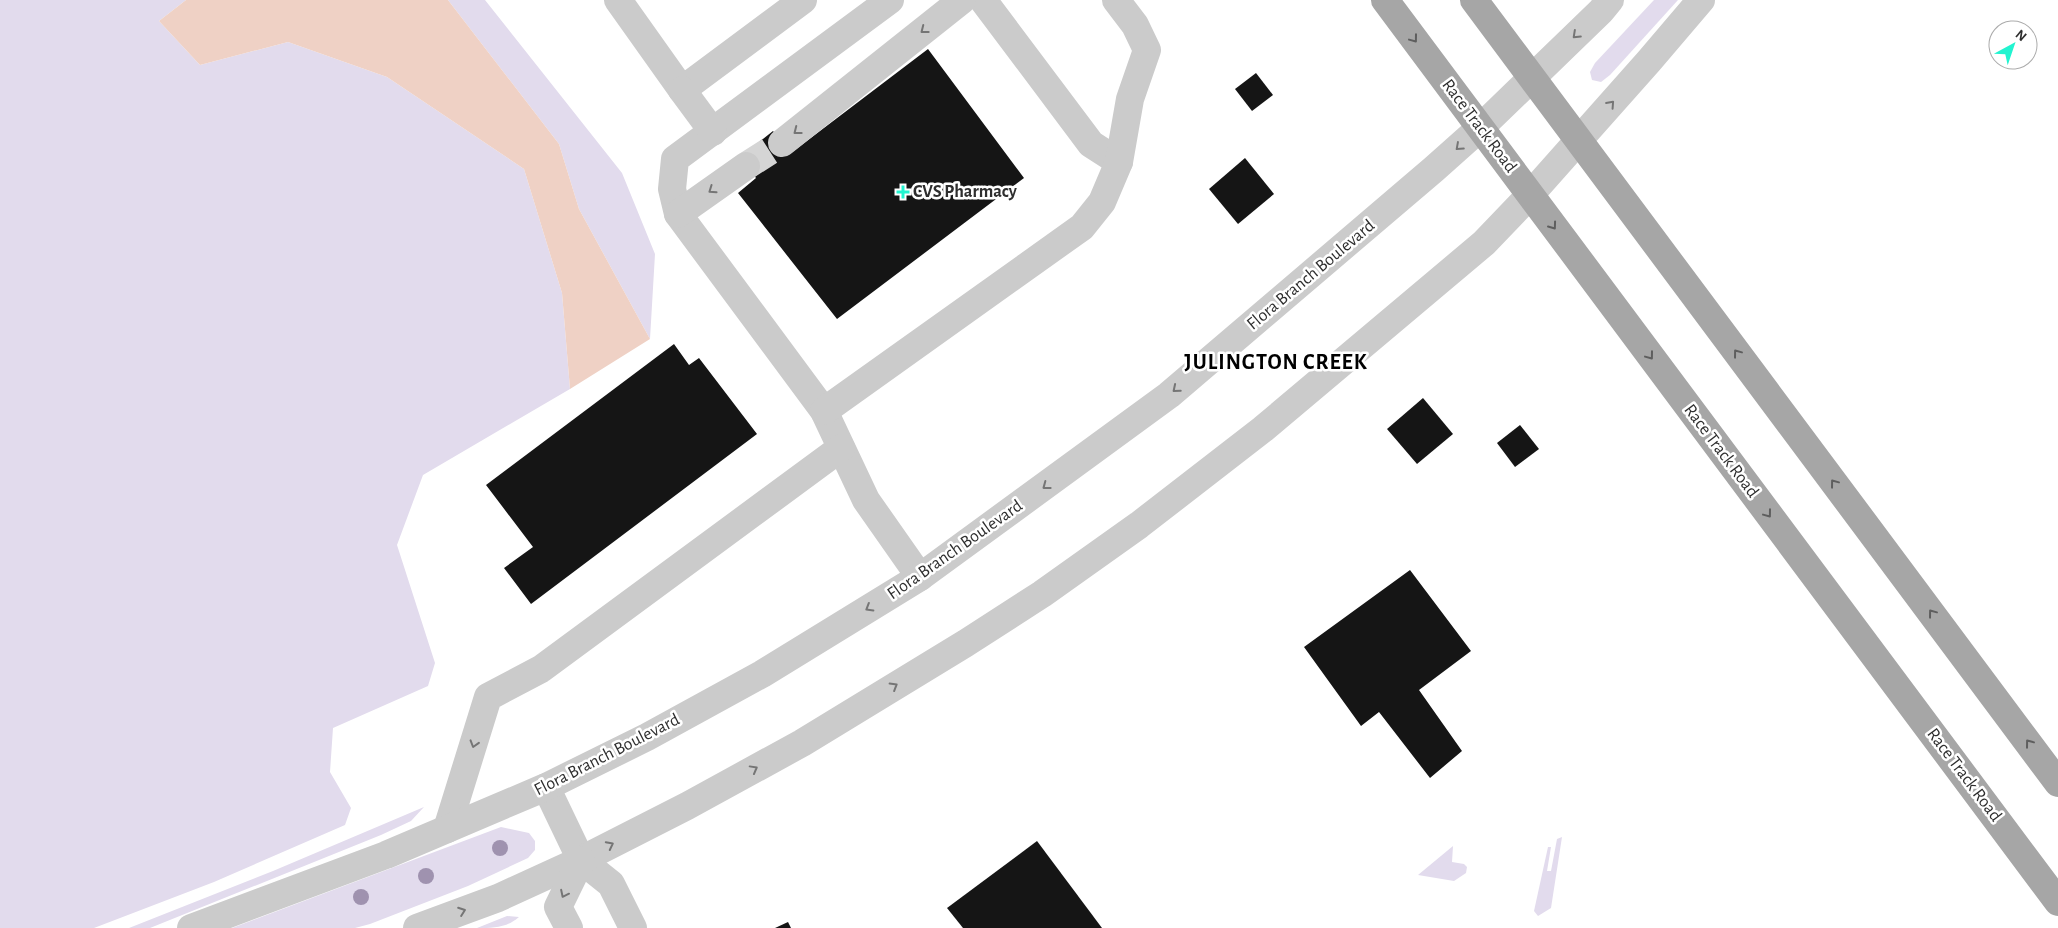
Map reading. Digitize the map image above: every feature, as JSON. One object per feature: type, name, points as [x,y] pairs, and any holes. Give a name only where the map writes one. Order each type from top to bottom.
[{"type":"main road","name":"Race Track Road","points":[[1385,0],[2058,902]]},
{"type":"main road","points":[[1474,0],[2058,782]]},
{"type":"street","points":[[618,0],[713,132]]},
{"type":"street","points":[[682,90],[803,0]]},
{"type":"street","points":[[890,0],[675,159],[672,189],[678,214],[824,410],[866,500],[920,577]]},
{"type":"street","points":[[782,143],[962,0]]},
{"type":"street","points":[[983,0],[1091,144],[1119,162]]},
{"type":"street","points":[[824,410],[1082,227],[1102,202],[1119,162],[1130,99],[1147,50],[1134,26],[1116,0]]},
{"type":"street","name":"Flora Branch Boulevard","points":[[191,928],[386,855],[546,787],[648,737],[762,674],[920,577],[1169,395],[1348,244],[1480,128],[1601,11],[1610,0]]},
{"type":"street","points":[[416,928],[498,898],[581,860],[688,806],[802,742],[966,643],[1042,594],[1139,525],[1263,429],[1484,243],[1530,195],[1650,61],[1701,0]]},
{"type":"street","points":[[678,214],[746,166]]},
{"type":"street","points":[[447,829],[488,697],[541,669],[841,448]]},
{"type":"street","points":[[546,787],[581,860],[611,884],[633,928]]},
{"type":"street","points":[[569,928],[558,907],[581,860]]},
{"type":"shaded area","points":[[0,0],[186,0],[159,21],[200,65],[288,42],[387,77],[524,169],[562,293],[570,389],[423,475],[397,545],[435,663],[428,686],[333,728],[330,772],[351,808],[345,825],[214,882],[94,928],[0,928]]},
{"type":"shaded area","points":[[186,0],[448,0],[559,144],[579,209],[650,339],[570,389],[562,293],[524,169],[387,77],[288,42],[200,65],[159,21]]},
{"type":"shaded area","points":[[448,0],[485,0],[622,173],[655,254],[650,339],[579,209],[559,144]]},
{"type":"shaded area","points":[[1654,0],[1678,0],[1610,75],[1601,82],[1592,80],[1590,72],[1595,63]]},
{"type":"shaded area","points":[[424,807],[411,821],[381,835],[150,928],[129,928],[273,871]]},
{"type":"shaded area","points":[[501,827],[529,833],[535,841],[535,850],[528,858],[468,886],[370,924],[355,928],[232,928]]},
{"type":"shaded area","points":[[1562,837],[1551,908],[1538,916],[1534,911],[1548,847],[1551,847],[1547,871],[1551,871],[1557,839]]},
{"type":"shaded area","points":[[1453,846],[1452,862],[1464,864],[1467,867],[1466,873],[1454,881],[1418,875]]},
{"type":"shaded area","points":[[507,916],[519,917],[499,927],[477,928]]},
{"type":"building","points":[[928,49],[1024,178],[837,319],[738,193],[756,178],[740,157],[773,131],[791,153]]},
{"type":"building","points":[[1256,73],[1273,95],[1252,111],[1235,89]]},
{"type":"building","points":[[1245,158],[1274,194],[1238,224],[1209,189]]},
{"type":"building","points":[[674,344],[689,365],[699,358],[757,434],[531,604],[504,568],[533,547],[486,485]]},
{"type":"building","points":[[1423,398],[1453,434],[1417,464],[1387,429]]},
{"type":"building","points":[[1520,425],[1539,449],[1515,467],[1497,443]]},
{"type":"building","points":[[1410,570],[1471,651],[1419,690],[1462,751],[1430,778],[1379,712],[1361,726],[1304,647]]},
{"type":"building","points":[[1037,841],[1102,928],[963,928],[947,908]]},
{"type":"building","points":[[788,922],[791,928],[775,928]]},
{"type":"tunnel","points":[[746,166],[782,143]]},
{"type":"place","name":"CVS Pharmacy","points":[[903,192]]},
{"type":"district","name":"JULINGTON CREEK","points":[[1276,362]]}]
